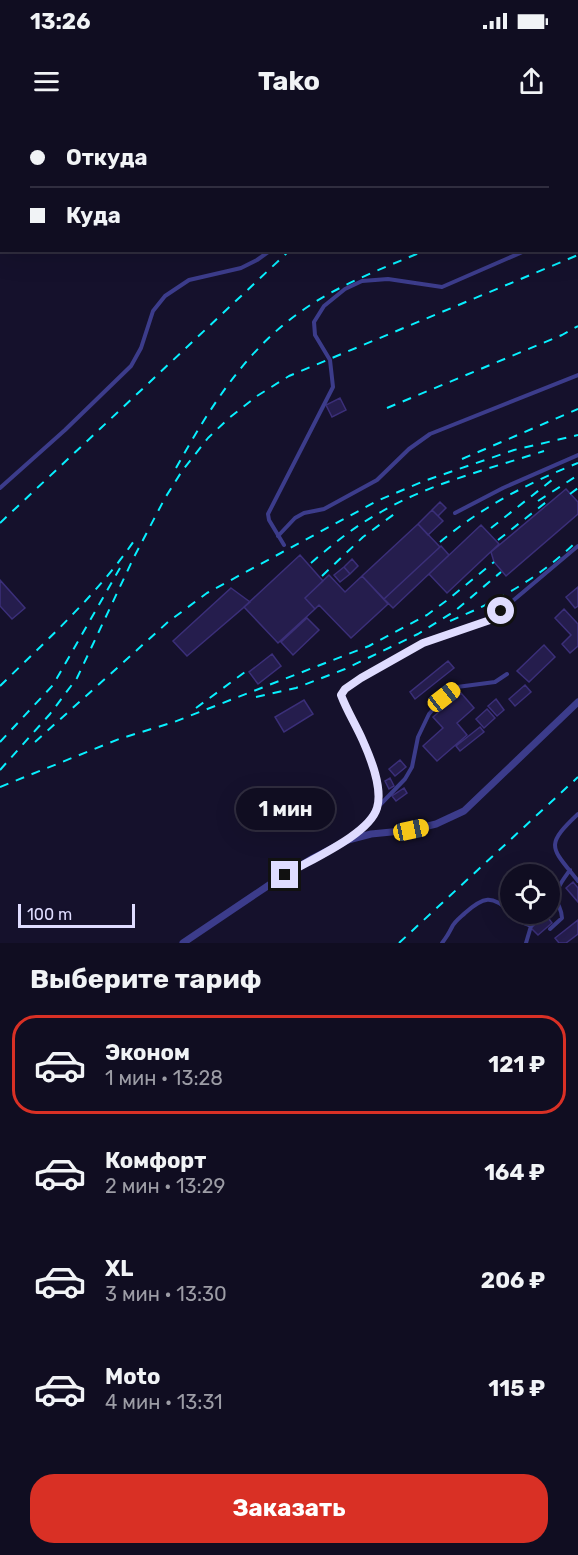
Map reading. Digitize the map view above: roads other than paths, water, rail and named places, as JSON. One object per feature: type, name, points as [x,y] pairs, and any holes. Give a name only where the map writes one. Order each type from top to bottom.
[{"type":"street","points":[[183,943],[272,883],[348,840],[436,824],[464,811],[578,702]]},
{"type":"lane","points":[[0,488],[131,366],[141,348],[153,311],[165,296],[189,280],[241,268],[268,252]]},
{"type":"lane","points":[[284,545],[269,520],[268,514],[333,387],[330,360],[315,335],[314,322],[324,306],[345,289],[362,281],[388,279],[442,287],[522,252]]},
{"type":"lane","points":[[278,536],[295,518],[304,513],[324,509],[377,480],[408,449],[430,434],[578,375]]},
{"type":"lane","points":[[455,513],[503,488],[578,455]]},
{"type":"lane","points":[[377,808],[378,794],[372,766],[341,695],[345,689],[423,643],[490,620],[578,546]]},
{"type":"lane","points":[[348,840],[370,821],[377,808],[405,779],[412,767],[418,737],[429,714],[444,697],[457,687],[495,682],[507,674]]},
{"type":"lane","points":[[578,814],[555,838],[554,846],[558,856],[578,881]]},
{"type":"lane","points":[[560,885],[570,870]]},
{"type":"lane","points":[[442,943],[449,935],[453,925],[478,902],[487,899],[500,905]]},
{"type":"lane","points":[[526,924],[531,926],[526,943]]},
{"type":"lane","points":[[550,929],[555,924]]},
{"type":"railway","points":[[0,523],[288,252]]},
{"type":"railway","points":[[176,468],[216,402],[246,362],[283,326],[332,292],[421,252]]},
{"type":"railway","points":[[0,770],[50,714],[77,678],[134,557],[165,498],[182,471],[208,438],[229,418],[257,396],[289,376],[578,255]]},
{"type":"railway","points":[[387,408],[562,335],[578,326]]},
{"type":"railway","points":[[462,459],[578,409]]},
{"type":"railway","points":[[35,742],[168,622],[207,593],[377,501],[424,481],[514,450],[578,435]]},
{"type":"railway","points":[[311,563],[353,529],[400,502],[461,477],[544,451]]},
{"type":"railway","points":[[440,542],[472,518],[506,497],[578,463]]},
{"type":"railway","points":[[538,501],[578,475]]},
{"type":"railway","points":[[491,528],[557,476]]},
{"type":"railway","points":[[570,494],[578,488]]},
{"type":"railway","points":[[498,540],[550,499]]},
{"type":"railway","points":[[322,576],[363,537],[397,512]]},
{"type":"railway","points":[[0,686],[89,597],[136,538]]},
{"type":"railway","points":[[450,621],[485,605],[534,577],[578,540]]},
{"type":"railway","points":[[0,787],[119,739],[174,722],[369,646],[427,615],[494,562]]},
{"type":"railway","points":[[0,742],[53,685],[120,568]]},
{"type":"railway","points":[[256,697],[296,688],[345,669],[418,634],[455,611],[501,572]]},
{"type":"railway","points":[[196,708],[245,672]]},
{"type":"railway","points":[[399,943],[578,777]]}]
